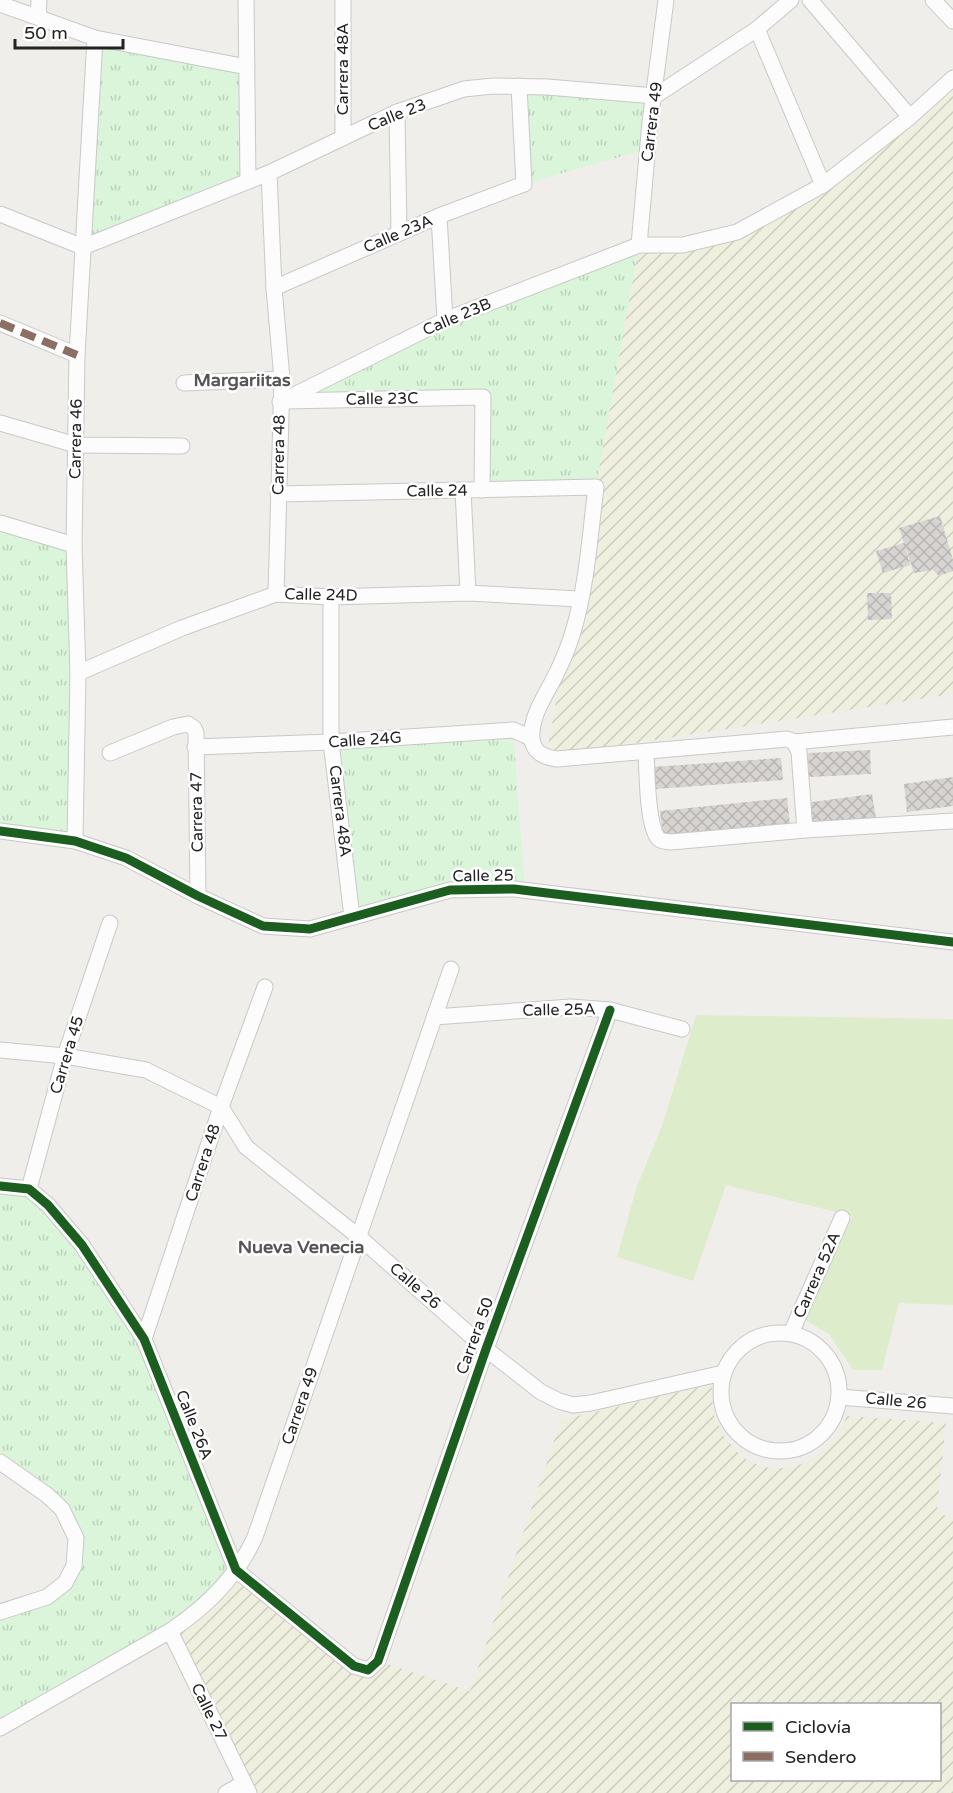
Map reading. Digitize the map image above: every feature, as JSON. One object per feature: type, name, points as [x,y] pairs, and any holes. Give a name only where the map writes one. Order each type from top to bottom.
[{"type":"street","points":[[39,0],[39,17]]},
{"type":"street","points":[[246,0],[248,181]]},
{"type":"street","name":"Carrera 48A","points":[[343,0],[343,138]]},
{"type":"street","name":"Carrera 49","points":[[639,245],[650,122],[666,0]]},
{"type":"street","points":[[655,96],[757,29],[791,0]]},
{"type":"street","points":[[810,0],[910,117]]},
{"type":"street","points":[[933,0],[953,21]]},
{"type":"street","points":[[0,4],[95,38],[247,67]]},
{"type":"street","points":[[757,29],[823,184]]},
{"type":"street","name":"Carrera 46","points":[[75,841],[78,674],[74,545],[78,355],[95,38]]},
{"type":"street","points":[[639,245],[683,245],[738,232],[823,184],[910,117],[953,78]]},
{"type":"street","name":"Calle 23","points":[[83,247],[269,172],[397,112],[464,89],[519,86],[655,96]]},
{"type":"street","name":"Calle 23A","points":[[274,288],[439,216],[524,184],[519,86]]},
{"type":"street","points":[[397,112],[399,233]]},
{"type":"street","name":"Carrera 48","points":[[269,172],[274,288],[282,379],[276,594]]},
{"type":"street","points":[[0,214],[83,247]]},
{"type":"street","points":[[439,216],[444,321]]},
{"type":"street","name":"Calle 23B","points":[[280,402],[444,321],[639,245]]},
{"type":"street","points":[[0,323],[78,355]]},
{"type":"street","points":[[184,383],[282,379]]},
{"type":"street","name":"Calle 23C","points":[[280,402],[483,397],[482,490]]},
{"type":"street","points":[[0,423],[76,445],[182,446]]},
{"type":"street","name":"Calle 24","points":[[278,494],[596,487],[583,592]]},
{"type":"street","points":[[463,490],[468,593]]},
{"type":"street","points":[[0,523],[74,545]]},
{"type":"street","points":[[583,592],[573,632],[532,725],[532,740],[535,749],[541,755],[557,759],[787,739],[794,742],[953,727]]},
{"type":"street","name":"Calle 24D","points":[[78,674],[182,628],[276,594],[331,597],[583,592]]},
{"type":"street","name":"Carrera 48A","points":[[331,597],[331,742],[352,916]]},
{"type":"street","name":"Carrera 47","points":[[111,753],[173,727],[188,724],[194,728],[196,733],[198,896]]},
{"type":"street","name":"Calle 24G","points":[[195,747],[331,742],[513,730],[532,740]]},
{"type":"street","points":[[794,742],[799,752],[805,830]]},
{"type":"street","points":[[646,752],[651,820],[656,836],[661,841],[953,821]]},
{"type":"street","name":"Calle 25","points":[[0,831],[75,841],[126,858],[198,896],[263,926],[310,929],[450,890],[514,889],[953,942]]},
{"type":"street","name":"Carrera 45","points":[[29,1189],[65,1056],[110,923]]},
{"type":"street","name":"Carrera 49","points":[[0,1728],[194,1615],[211,1600],[245,1559],[255,1538],[451,969]]},
{"type":"street","name":"Carrera 48","points":[[144,1339],[221,1107],[265,987]]},
{"type":"street","name":"Calle 25A","points":[[434,1017],[572,1007],[610,1010],[682,1029]]},
{"type":"street","name":"Carrera 50","points":[[368,1670],[378,1661],[486,1349],[610,1010]]},
{"type":"street","points":[[0,1050],[65,1056],[146,1070],[221,1107]]},
{"type":"street","name":"Calle 26","points":[[221,1107],[246,1148],[359,1237],[486,1349],[541,1392],[573,1405],[723,1373]]},
{"type":"street","points":[[0,1186],[29,1189]]},
{"type":"street","name":"Calle 26A","points":[[29,1189],[48,1205],[82,1245],[144,1339],[236,1570],[354,1666],[368,1670]]},
{"type":"street","name":"Carrera 52A","points":[[791,1333],[842,1218]]},
{"type":"street","points":[[791,1333],[811,1341],[827,1356],[835,1368],[839,1382],[839,1397],[831,1422],[813,1441],[801,1448],[788,1451],[762,1448],[739,1435],[727,1418],[721,1400],[720,1386],[723,1373],[733,1354],[749,1340],[762,1334],[791,1333]]},
{"type":"street","name":"Calle 26","points":[[839,1397],[953,1406]]},
{"type":"street","points":[[0,1462],[47,1495],[62,1509],[76,1538],[74,1566],[65,1583],[46,1598],[0,1612]]},
{"type":"street","name":"Calle 27","points":[[170,1631],[246,1788]]},
{"type":"street","points":[[226,1793],[246,1788]]},
{"type":"green space","points":[[95,38],[247,67],[248,181],[83,247]]},
{"type":"green space","points":[[953,78],[953,694],[546,757],[639,245],[738,232],[823,185]]},
{"type":"green space","points":[[519,86],[655,96],[648,149],[524,184]]},
{"type":"green space","points":[[639,245],[596,487],[482,490],[483,397],[280,402],[451,318]]},
{"type":"green space","points":[[0,523],[74,545],[75,841],[0,831]]},
{"type":"green space","points":[[513,730],[525,890],[450,890],[352,917],[331,742]]},
{"type":"green space","points":[[696,1015],[953,1019],[953,1305],[899,1303],[882,1370],[853,1370],[829,1334],[802,1318],[853,1216],[726,1185],[693,1281],[617,1257],[637,1186],[662,1126]]},
{"type":"green space","points":[[0,1186],[29,1189],[82,1245],[144,1339],[236,1570],[211,1600],[0,1728],[0,1612],[47,1597],[74,1566],[76,1538],[62,1509],[0,1462]]},
{"type":"green space","points":[[712,1384],[713,1413],[724,1437],[742,1457],[762,1467],[783,1468],[802,1464],[821,1453],[837,1437],[847,1416],[946,1423],[937,1510],[953,1521],[953,1793],[249,1793],[170,1631],[236,1570],[354,1666],[378,1661],[470,1691],[561,1420]]},
{"type":"building","points":[[940,516],[953,560],[953,571],[939,576],[933,570],[914,573],[905,545],[910,565],[883,573],[876,551],[904,543],[899,528]]},
{"type":"building","points":[[867,593],[891,593],[892,619],[868,620]]},
{"type":"building","points":[[870,750],[871,774],[809,777],[808,753]]},
{"type":"building","points":[[781,758],[783,780],[655,789],[653,767]]},
{"type":"building","points":[[953,777],[953,806],[907,812],[904,784]]},
{"type":"building","points":[[872,794],[876,819],[809,828],[805,803]]},
{"type":"building","points":[[787,798],[790,824],[663,837],[660,811]]},
{"type":"marked path","points":[[0,323],[77,355]]},
{"type":"cycle path","points":[[0,831],[75,841],[126,858],[198,896],[263,926],[310,929],[450,890],[514,889],[953,942]]},
{"type":"cycle path","points":[[0,1186],[29,1189],[48,1205],[82,1245],[144,1339],[236,1570],[354,1666],[368,1670],[378,1661],[486,1349],[610,1010]]},
{"type":"district","name":"Margariitas","points":[[242,380]]},
{"type":"district","name":"Nueva Venecia","points":[[301,1247]]}]
